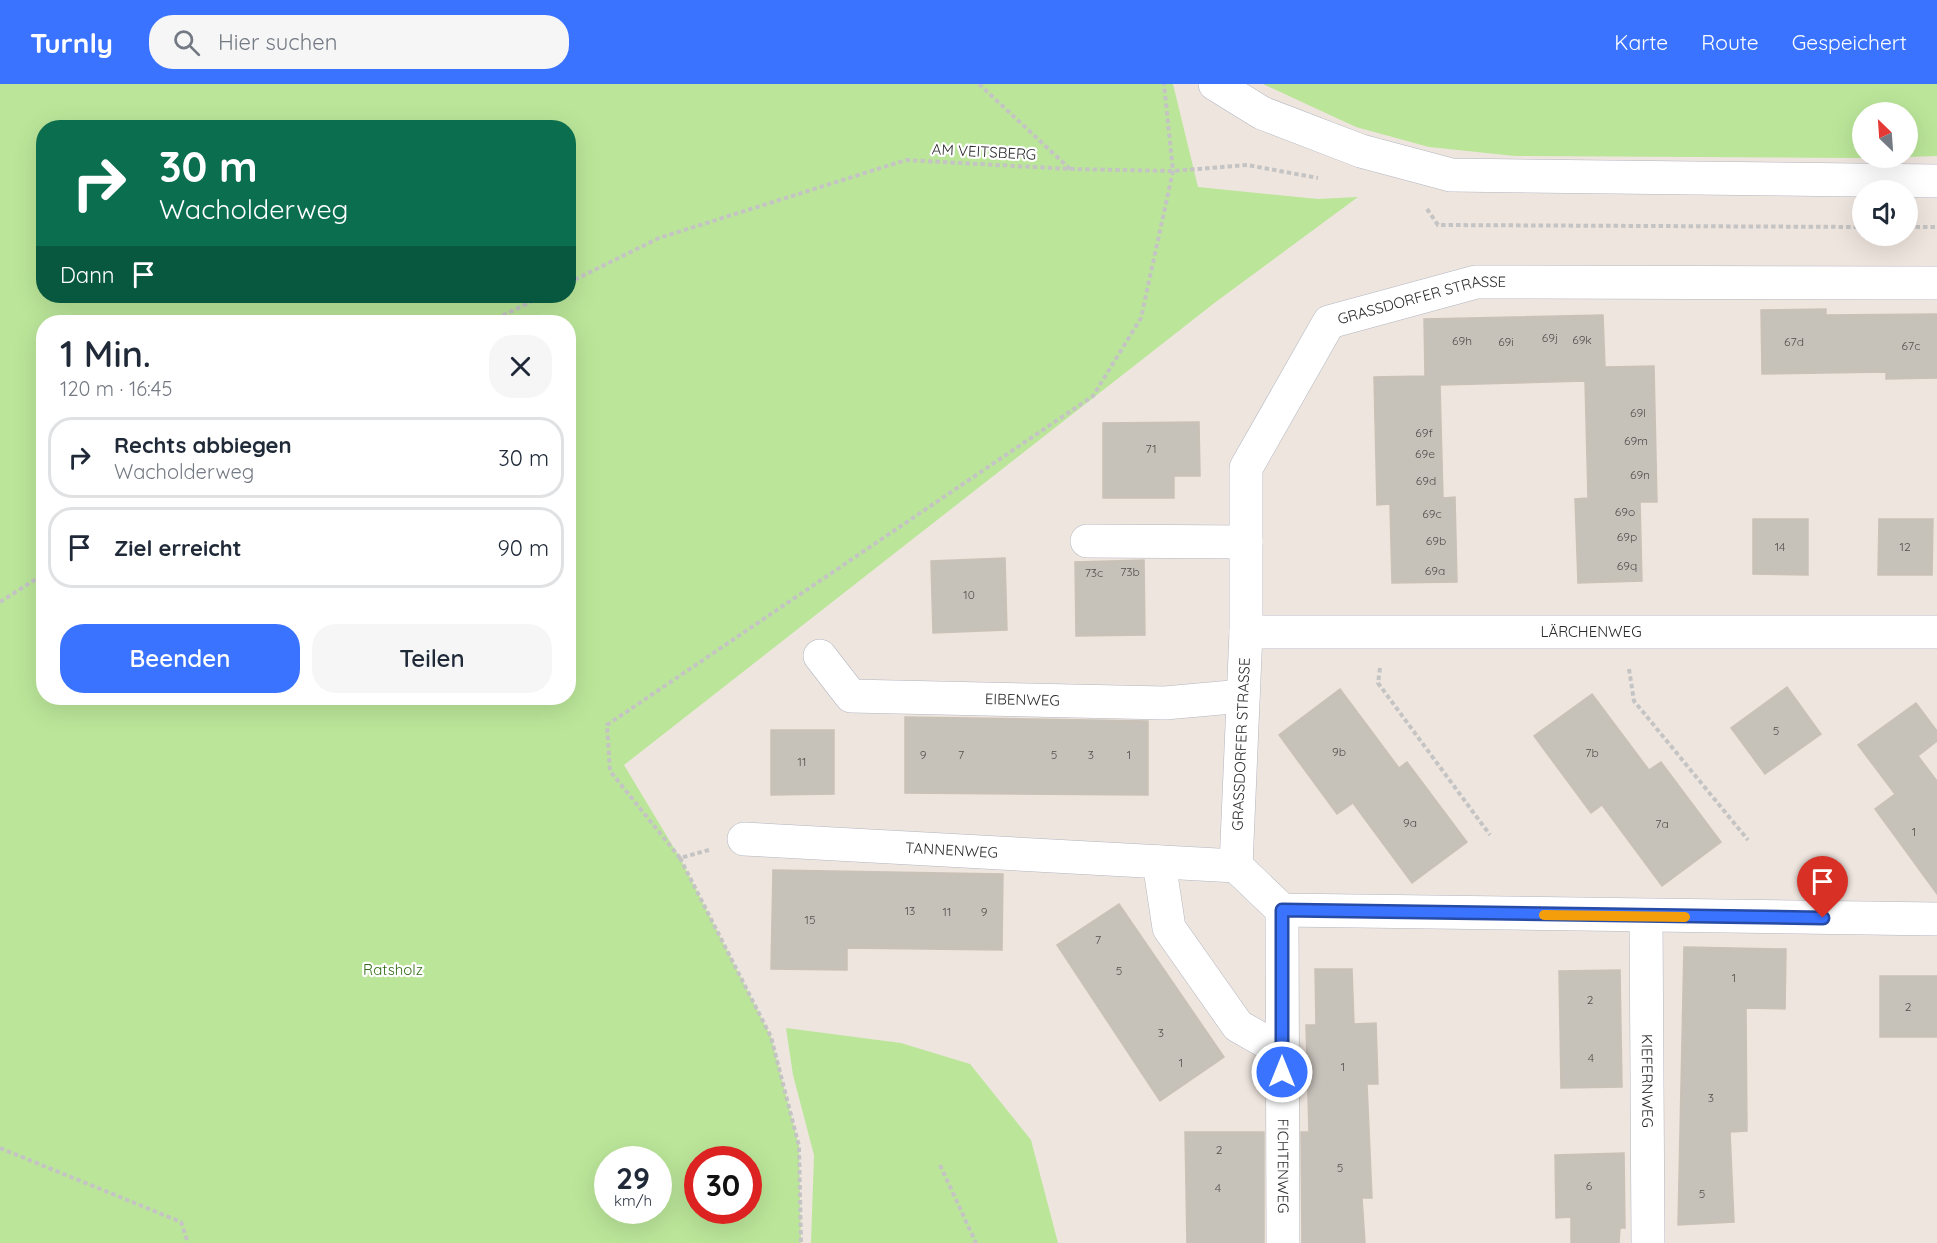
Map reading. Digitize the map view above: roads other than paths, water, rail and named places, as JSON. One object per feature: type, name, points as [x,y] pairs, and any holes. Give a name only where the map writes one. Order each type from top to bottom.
[{"type":"street","points":[[1215,84],[1262,113],[1361,151],[1451,175],[1937,181]]},
{"type":"street","name":"GRASSDORFER STRASSE","points":[[1236,866],[1246,632],[1246,468],[1329,322],[1476,282],[1937,283]]},
{"type":"street","points":[[1087,541],[1246,542]]},
{"type":"street","name":"LÄRCHENWEG","points":[[1246,632],[1937,632]]},
{"type":"street","name":"EIBENWEG","points":[[820,656],[851,696],[1165,704],[1244,696]]},
{"type":"street","name":"TANNENWEG","points":[[744,839],[1236,866]]},
{"type":"street","points":[[1159,862],[1169,928],[1238,1026],[1282,1051]]},
{"type":"street","points":[[1236,866],[1282,910],[1646,917],[1937,919]]},
{"type":"street","name":"FICHTENWEG","points":[[1282,910],[1283,1243]]},
{"type":"street","name":"KIEFERNWEG","points":[[1646,917],[1648,1243]]},
{"type":"park label","name":"Ratsholz","points":[[393,970]]}]
